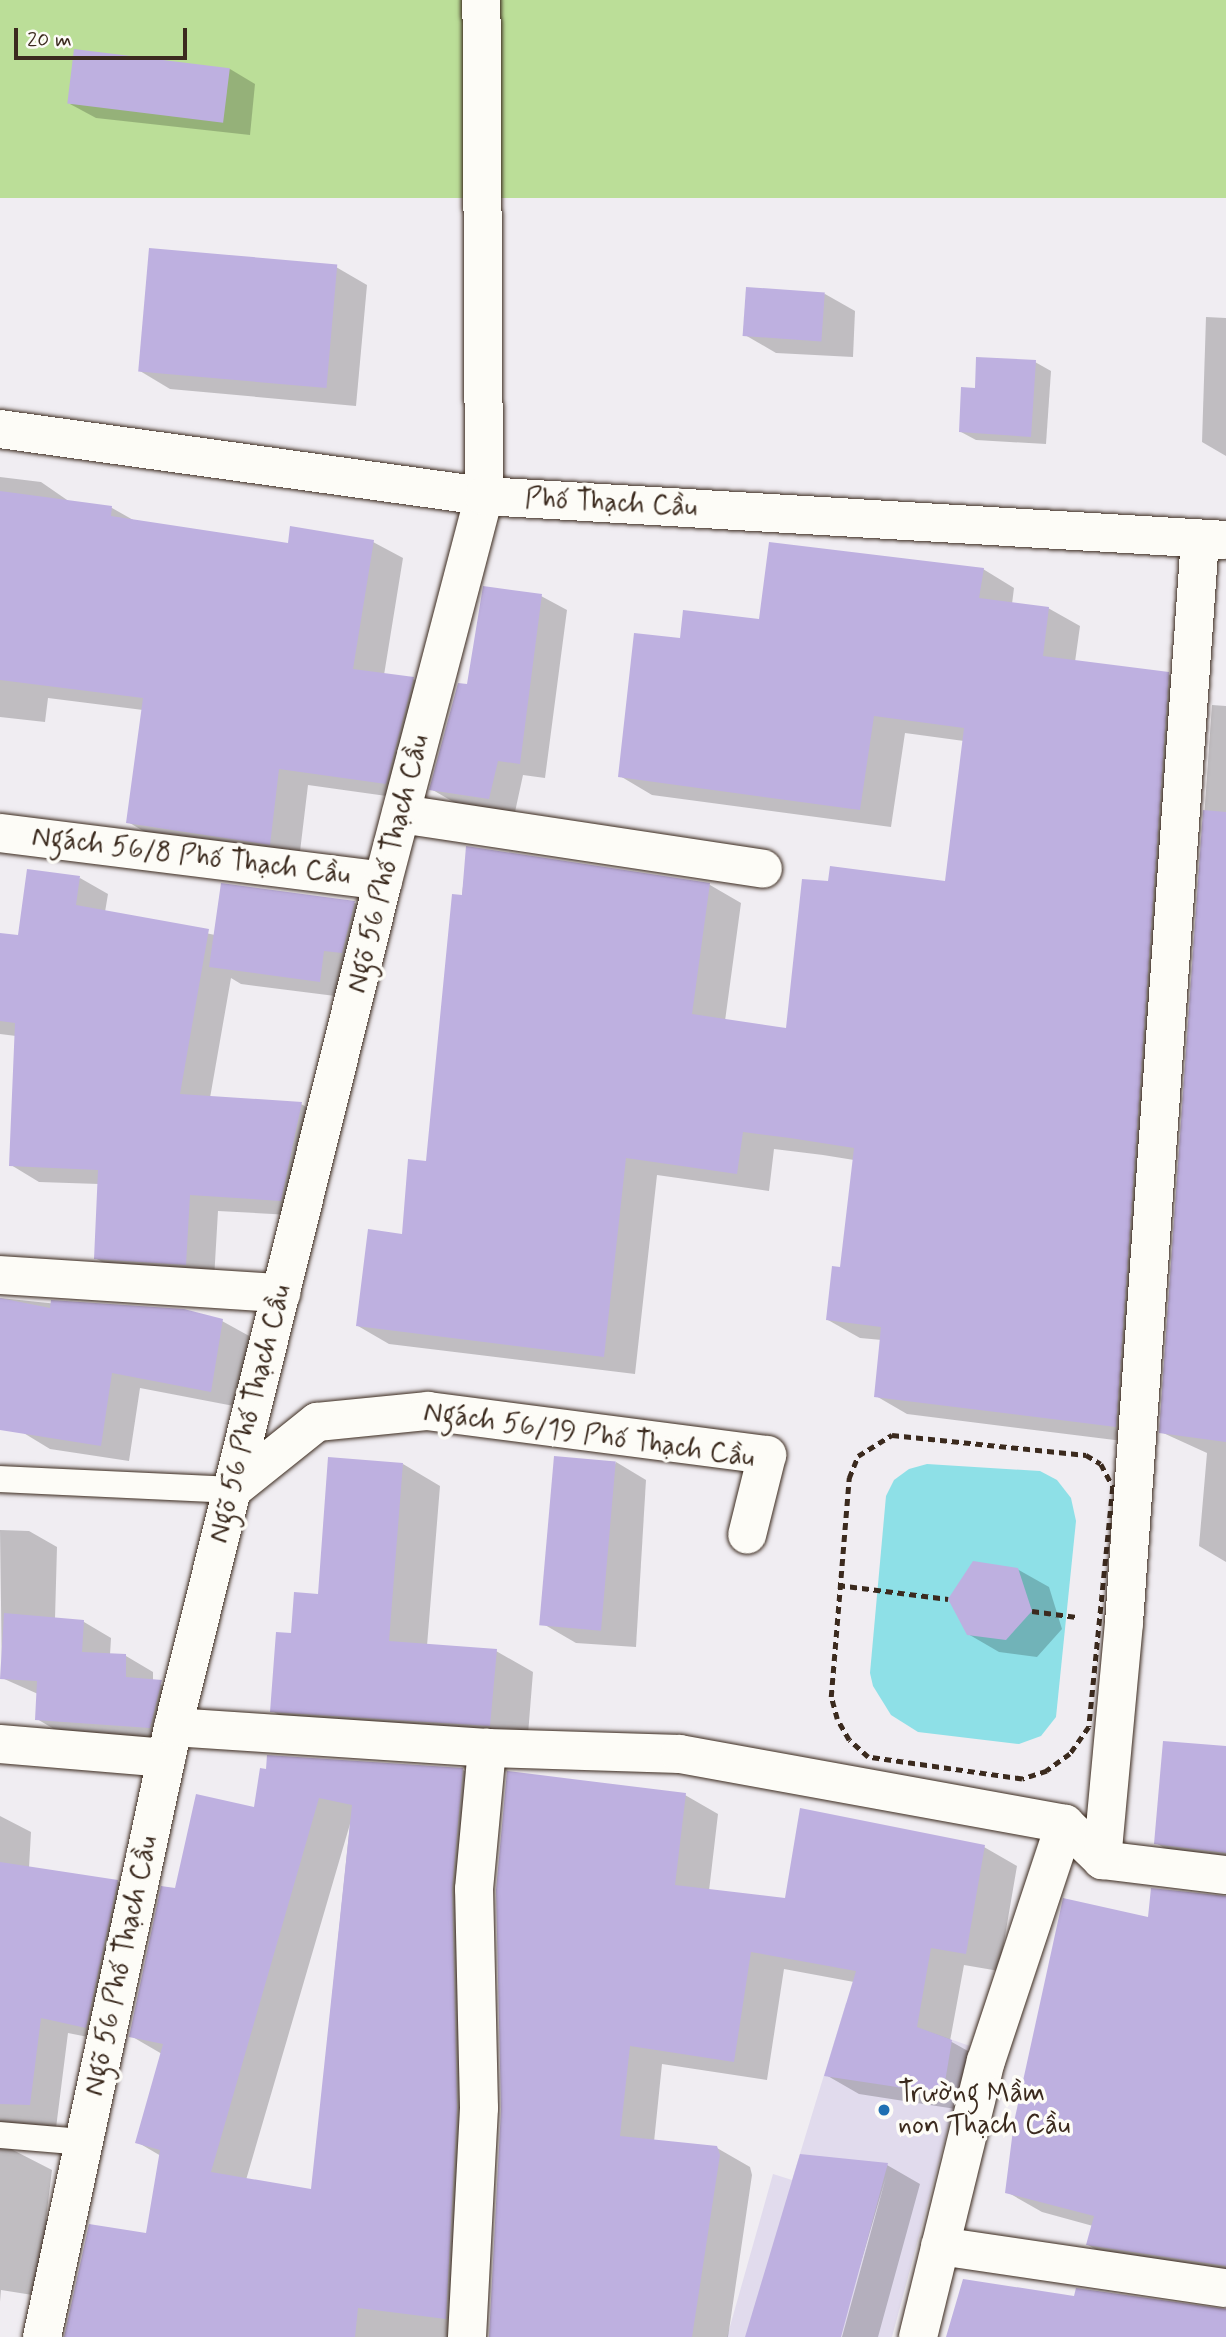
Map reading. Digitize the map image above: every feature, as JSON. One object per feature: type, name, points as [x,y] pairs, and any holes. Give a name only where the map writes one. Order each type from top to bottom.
[{"type":"street","name":"Ngõ 56 Phố Thạch Cầu","points":[[42,2337],[170,1742],[383,881],[484,496],[481,0]]},
{"type":"street","name":"Phố Thạch Cầu","points":[[0,429],[484,496],[1213,540]]},
{"type":"street","points":[[1101,1860],[1124,1623],[1213,540]]},
{"type":"street","points":[[401,814],[764,869]]},
{"type":"street","name":"Ngách 56/8 Phố Thạch Cầu","points":[[0,833],[383,881]]},
{"type":"street","points":[[0,1275],[281,1293]]},
{"type":"street","name":"Ngách 56/19 Phố Thạch Cầu","points":[[232,1490],[317,1422],[428,1411],[766,1455],[747,1535]]},
{"type":"street","points":[[0,1744],[170,1742],[680,1754],[1065,1824],[1101,1860],[1226,1875]]},
{"type":"street","points":[[467,2337],[479,2108],[474,1889],[487,1748]]},
{"type":"street","points":[[918,2337],[986,2061],[1065,1824]]},
{"type":"street","points":[[940,2246],[1226,2288]]},
{"type":"lane","points":[[0,1479],[232,1490]]},
{"type":"lane","points":[[0,2136],[84,2142]]},
{"type":"path","points":[[892,1435],[1086,1455],[1101,1464],[1113,1488],[1089,1727],[1070,1754],[1047,1771],[1023,1779],[868,1757],[849,1740],[831,1697],[838,1585],[849,1478],[858,1456],[892,1435]]},
{"type":"path","points":[[838,1585],[948,1599]]},
{"type":"path","points":[[1032,1611],[1081,1617]]},
{"type":"shaded area","name":"Trường Mầm non Thạch Cầu","points":[[846,2003],[970,2046],[892,2337],[727,2337],[773,2174],[792,2180]]},
{"type":"green space","points":[[0,0],[1226,0],[1226,198],[0,198]]},
{"type":"water","points":[[927,1464],[1040,1471],[1057,1480],[1071,1498],[1076,1521],[1056,1717],[1041,1736],[1019,1744],[918,1732],[891,1715],[873,1686],[870,1673],[886,1496],[894,1480],[909,1469]]},
{"type":"building","points":[[74,49],[230,68],[223,123],[67,104]]},
{"type":"building","points":[[149,248],[337,264],[326,388],[138,372]]},
{"type":"building","points":[[746,287],[825,293],[821,341],[743,336]]},
{"type":"building","points":[[976,357],[1036,360],[1031,437],[959,432],[961,387],[975,388]]},
{"type":"building","points":[[0,491],[112,506],[111,516],[288,543],[290,526],[374,540],[353,669],[414,677],[386,784],[279,769],[270,845],[126,823],[143,698],[0,680]]},
{"type":"building","points":[[769,542],[984,568],[979,598],[1049,607],[1043,656],[1169,672],[1116,1427],[874,1397],[881,1327],[826,1320],[832,1266],[840,1267],[854,1148],[790,1138],[743,1132],[737,1174],[626,1158],[604,1357],[356,1326],[368,1229],[402,1234],[408,1159],[426,1161],[452,894],[462,895],[466,846],[710,883],[692,1014],[786,1028],[802,879],[828,881],[830,866],[945,881],[964,728],[874,716],[860,810],[618,777],[634,633],[680,638],[683,610],[759,619]]},
{"type":"building","points":[[483,586],[542,594],[520,764],[498,761],[489,799],[429,790],[458,683],[467,684]]},
{"type":"building","points":[[1203,810],[1226,812],[1226,1442],[1159,1433]]},
{"type":"building","points":[[27,869],[80,876],[76,905],[209,929],[180,1094],[302,1102],[281,1201],[190,1195],[186,1265],[94,1259],[98,1170],[9,1166],[15,1023],[0,1021],[0,933],[18,935]]},
{"type":"building","points":[[221,883],[355,901],[342,953],[324,951],[320,982],[209,967]]},
{"type":"building","points":[[0,1298],[50,1308],[51,1300],[184,1309],[223,1319],[211,1392],[112,1373],[101,1446],[0,1430]]},
{"type":"building","points":[[554,1456],[616,1461],[601,1631],[539,1625]]},
{"type":"building","points":[[328,1457],[403,1463],[389,1641],[497,1649],[490,1726],[270,1712],[276,1632],[291,1633],[294,1592],[318,1594]]},
{"type":"building","points":[[973,1561],[1018,1568],[1032,1611],[1006,1640],[967,1635],[948,1599]]},
{"type":"building","points":[[4,1613],[84,1620],[82,1652],[126,1654],[126,1677],[162,1680],[150,1728],[35,1720],[37,1681],[0,1679]]},
{"type":"building","points":[[1163,1741],[1226,1746],[1226,1853],[1154,1844]]},
{"type":"building","points":[[267,1755],[463,1768],[452,1889],[457,2108],[446,2319],[358,2308],[355,2337],[64,2337],[89,2224],[146,2233],[160,2150],[135,2143],[163,2044],[129,2037],[161,1886],[175,1888],[196,1794],[254,1807],[260,1768],[266,1769]],"holes":[[[319,1798],[352,1805],[311,2189],[211,2172]]]},
{"type":"building","points":[[507,1771],[686,1793],[675,1885],[785,1898],[800,1808],[985,1845],[966,1954],[931,1948],[917,2027],[952,2040],[943,2094],[824,2076],[856,1971],[751,1952],[734,2062],[630,2046],[620,2136],[717,2146],[720,2155],[692,2337],[489,2337],[501,2109],[496,1890]]},
{"type":"building","points":[[0,1862],[118,1880],[86,2028],[41,2018],[30,2105],[0,2104]]},
{"type":"building","points":[[1151,1888],[1226,1896],[1226,2266],[1086,2245],[1094,2216],[1005,2193],[1014,2122],[1063,1898],[1148,1917]]},
{"type":"building","points":[[800,2154],[888,2163],[841,2337],[745,2337]]},
{"type":"building","points":[[963,2279],[1074,2296],[1076,2288],[1226,2309],[1226,2337],[946,2337]]},
{"type":"place","name":"Trường Mầm non Thạch Cầu","points":[[884,2110]]}]
